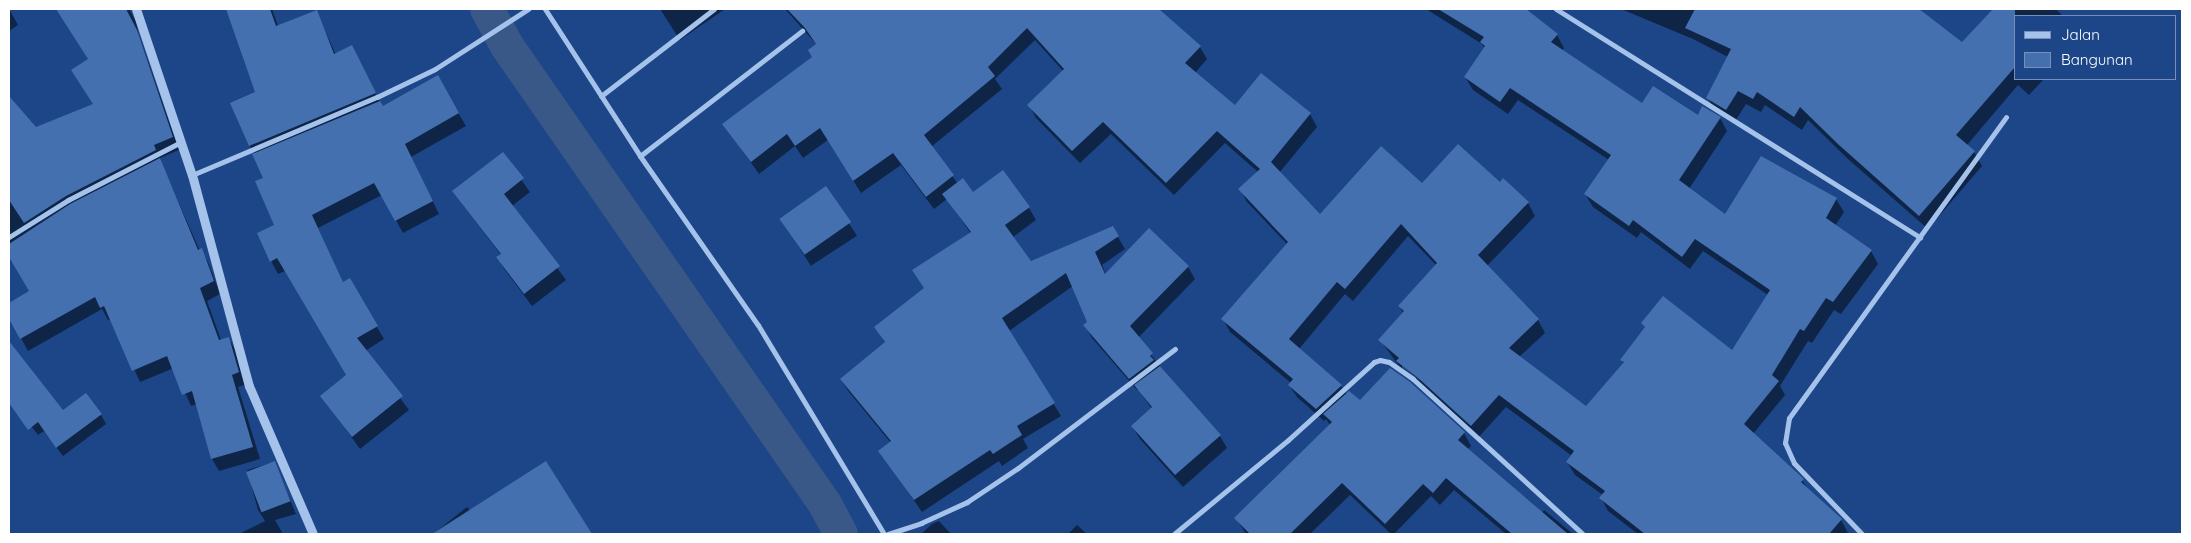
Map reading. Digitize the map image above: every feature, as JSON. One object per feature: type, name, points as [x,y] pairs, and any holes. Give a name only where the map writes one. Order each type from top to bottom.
[{"type":"street","points":[[136,9],[192,174],[250,386],[312,534]]},
{"type":"street","points":[[545,9],[640,156],[758,325],[884,534]]},
{"type":"street","points":[[601,96],[714,9]]},
{"type":"street","points":[[1556,9],[1920,237]]},
{"type":"street","points":[[192,174],[377,97],[435,70],[526,10]]},
{"type":"street","points":[[640,156],[802,31]]},
{"type":"street","points":[[1862,534],[1794,463],[1785,443],[1789,418],[2006,117]]},
{"type":"street","points":[[9,237],[68,200],[181,142]]},
{"type":"street","points":[[888,534],[921,523],[967,502],[1018,468],[1175,349]]},
{"type":"street","points":[[1174,534],[1288,440],[1374,362],[1380,360],[1389,362],[1412,379],[1583,534]]},
{"type":"building","points":[[56,9],[126,9],[137,30],[173,137],[154,145],[156,150],[66,196],[24,223],[9,200],[9,96],[36,127],[93,104],[71,70],[88,59]]},
{"type":"building","points":[[226,9],[270,9],[276,26],[317,10],[334,54],[352,45],[376,93],[249,146],[230,103],[255,92]]},
{"type":"building","points":[[787,9],[1159,9],[1201,46],[1185,63],[1235,105],[1261,73],[1311,113],[1271,162],[1320,214],[1381,146],[1422,183],[1458,144],[1500,182],[1503,178],[1529,202],[1478,255],[1539,319],[1509,348],[1586,406],[1624,362],[1620,360],[1645,327],[1641,323],[1663,296],[1732,350],[1770,290],[1695,239],[1682,257],[1633,220],[1629,226],[1584,194],[1611,155],[1510,88],[1500,102],[1464,77],[1485,46],[1480,42],[1484,37],[1438,9],[1526,9],[1558,34],[1551,42],[1642,103],[1653,86],[1698,115],[1702,106],[1721,117],[1679,180],[1725,214],[1761,156],[1837,198],[1826,218],[1872,250],[1833,302],[1826,298],[1804,331],[1800,329],[1772,375],[1779,381],[1744,424],[1804,479],[1801,482],[1842,519],[1829,534],[1645,534],[1599,498],[1605,491],[1566,462],[1574,451],[1499,395],[1471,426],[1416,376],[1396,361],[1399,358],[1378,340],[1404,311],[1398,306],[1437,263],[1401,224],[1345,289],[1337,282],[1289,339],[1342,385],[1316,409],[1288,385],[1293,379],[1221,319],[1288,242],[1238,189],[1260,169],[1217,131],[1166,183],[1103,122],[1072,151],[1027,105],[1064,69],[1027,28],[988,67],[995,76],[924,135],[954,175],[926,197],[893,153],[853,181],[820,128],[795,146],[787,134],[751,162],[722,124],[812,57],[808,50],[816,44],[805,28]]},
{"type":"building","points":[[1695,9],[1919,9],[1962,42],[1993,9],[2015,9],[2014,68],[1956,135],[1975,151],[1919,216],[1839,145],[1800,107],[1794,117],[1757,92],[1753,99],[1738,91],[1726,110],[1706,98],[1731,49],[1685,28]]},
{"type":"building","points":[[438,75],[459,113],[405,144],[433,201],[395,221],[374,183],[312,215],[343,282],[350,278],[378,326],[357,338],[403,396],[352,437],[320,396],[346,375],[277,258],[270,262],[257,233],[274,225],[255,181],[263,178],[252,154],[380,101],[383,106]]},
{"type":"building","points":[[503,152],[524,178],[504,194],[560,266],[524,294],[496,257],[501,254],[452,191]]},
{"type":"building","points":[[160,158],[198,250],[202,248],[214,281],[200,288],[219,340],[229,337],[239,372],[232,375],[253,447],[211,459],[192,391],[182,395],[167,356],[132,371],[104,306],[100,308],[95,297],[20,339],[9,319],[9,303],[29,291],[9,257],[9,244],[70,204]]},
{"type":"building","points":[[1003,170],[1030,207],[1005,225],[1031,261],[1113,226],[1119,236],[1095,252],[1105,274],[1149,228],[1189,266],[1130,326],[1153,353],[1150,356],[1154,360],[1129,379],[1083,325],[1087,322],[1066,273],[1002,318],[1055,403],[1017,426],[1022,435],[993,454],[990,450],[914,500],[878,451],[891,441],[840,379],[885,342],[874,327],[924,288],[912,270],[971,232],[942,194],[963,178],[973,192]]},
{"type":"building","points":[[826,186],[851,222],[805,255],[779,219]]},
{"type":"building","points":[[9,341],[63,410],[86,393],[102,414],[56,448],[38,422],[28,430],[9,403]]},
{"type":"building","points":[[1160,366],[1221,435],[1175,475],[1131,426],[1152,407],[1134,385]]},
{"type":"building","points":[[1390,368],[1410,382],[1465,432],[1458,440],[1568,534],[1512,534],[1446,478],[1433,493],[1423,484],[1385,524],[1342,483],[1290,534],[1250,534],[1234,518],[1332,422],[1323,414],[1349,391],[1360,400]]},
{"type":"building","points":[[275,461],[290,501],[261,512],[246,472]]},
{"type":"building","points":[[546,461],[592,534],[432,534]]},
{"type":"waterway","points":[[487,9],[507,46],[825,504],[841,534]]}]
